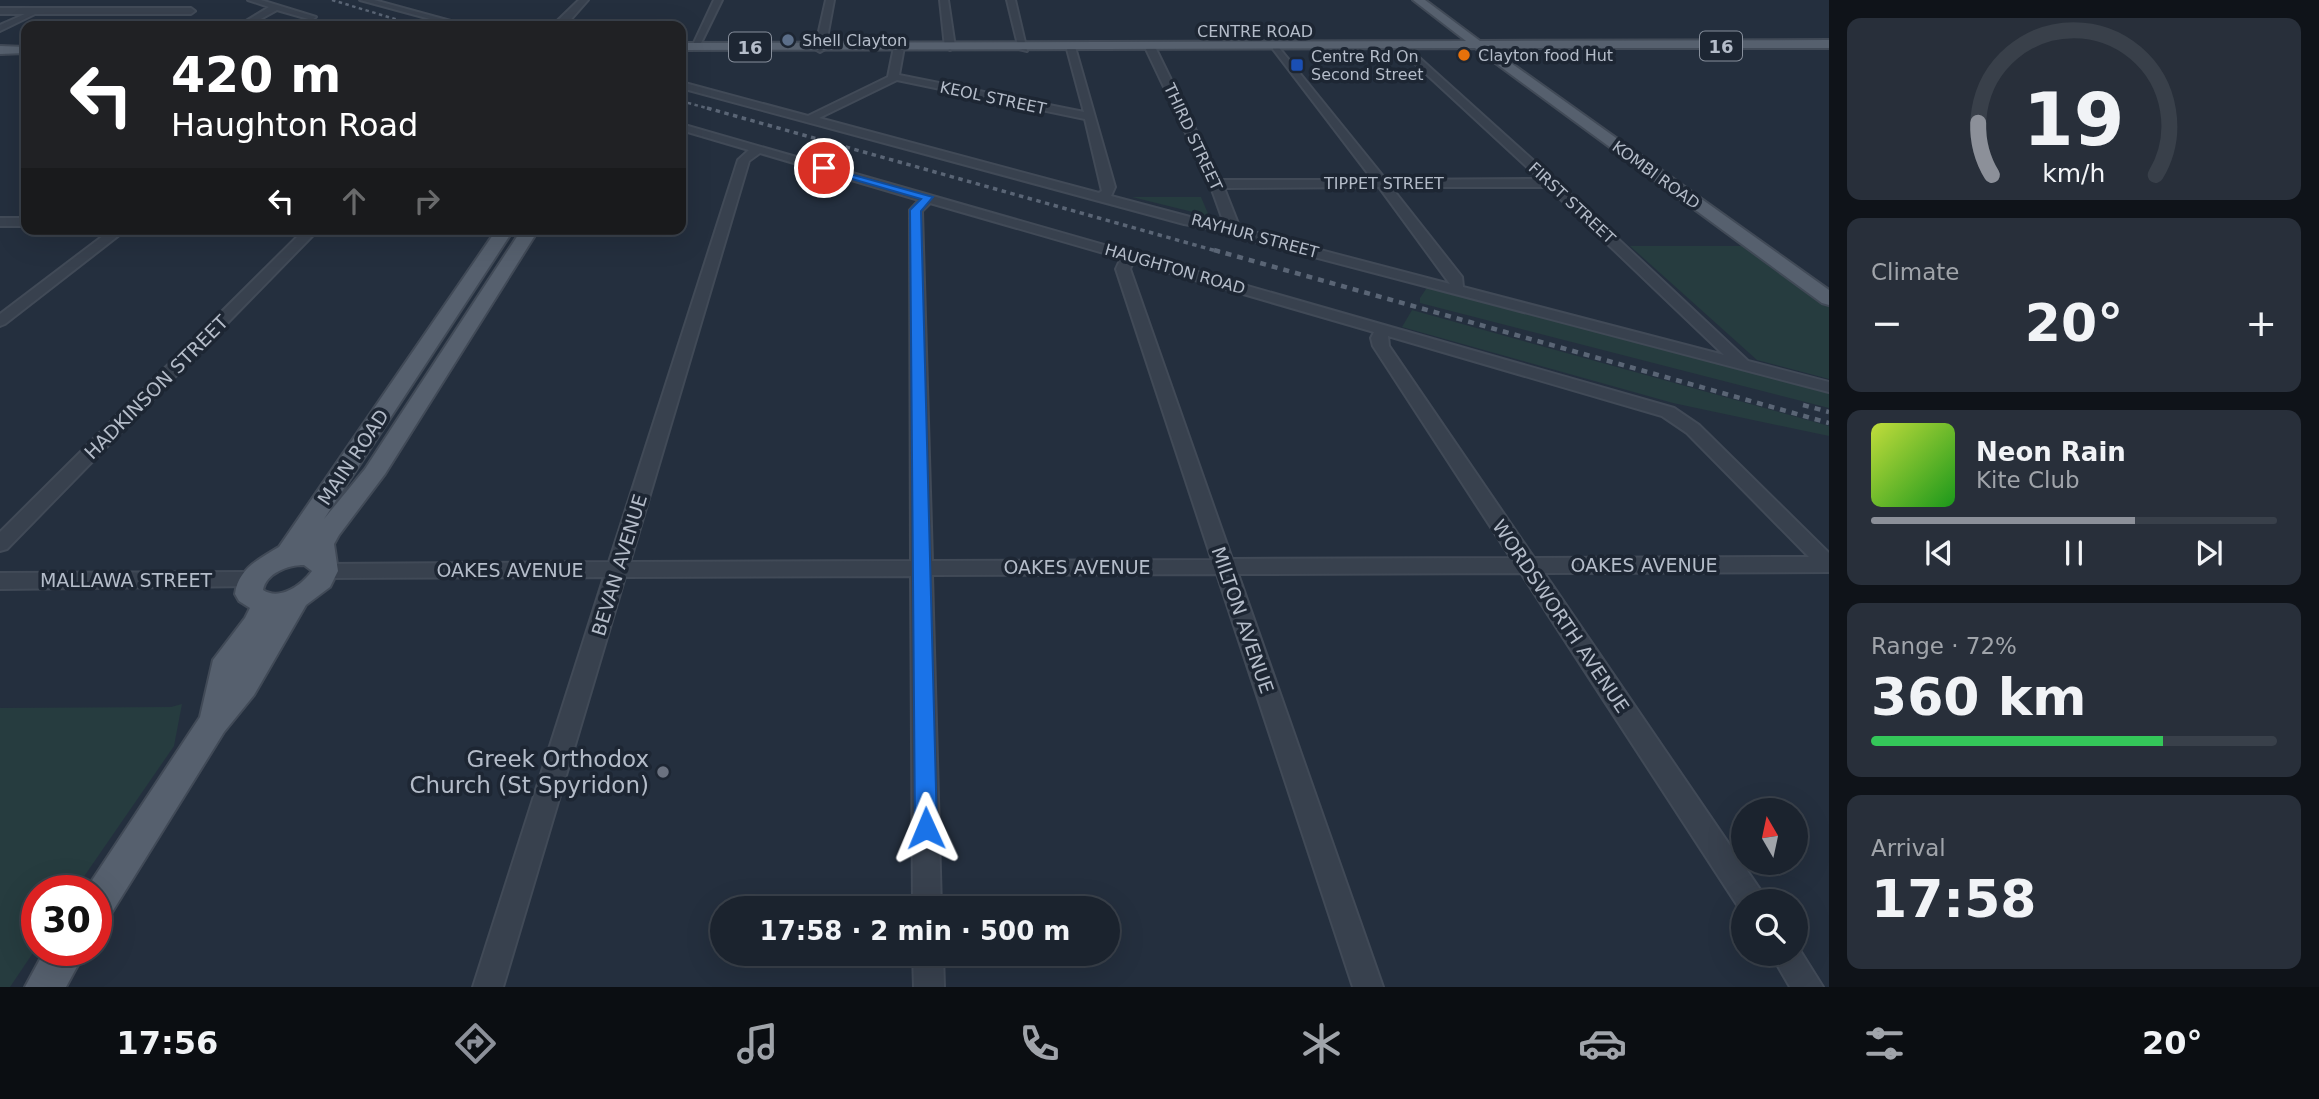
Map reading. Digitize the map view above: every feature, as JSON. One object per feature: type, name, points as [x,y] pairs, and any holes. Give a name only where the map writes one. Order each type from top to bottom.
[{"type":"main road","name":"KOMBI ROAD","points":[[1418,0],[1518,76],[1829,299]]},
{"type":"main road","name":"CENTRE ROAD","points":[[686,48],[1829,47]]},
{"type":"main road","name":"CENTRE ROAD","points":[[686,48],[820,48]]},
{"type":"main road","name":"CENTRE ROAD","points":[[899,48],[1151,48]]},
{"type":"main road","points":[[0,49],[21,49]]},
{"type":"main road","name":"MAIN ROAD","points":[[213,723],[228,660],[257,623],[263,582],[288,553],[502,235]]},
{"type":"main road","name":"MAIN ROAD","points":[[324,567],[321,544],[328,531],[373,474],[527,235]]},
{"type":"main road","points":[[429,345],[458,345]]},
{"type":"main road","points":[[297,556],[317,559],[324,567],[316,586],[296,598],[263,582],[297,556]]},
{"type":"main road","name":"MAIN ROAD","points":[[112,880],[213,723],[243,687],[296,598]]},
{"type":"main road","points":[[44,987],[58,966]]},
{"type":"street","points":[[0,28],[64,0]]},
{"type":"street","points":[[252,0],[312,17]]},
{"type":"street","points":[[364,0],[445,21]]},
{"type":"street","points":[[565,21],[584,0]]},
{"type":"street","points":[[694,47],[718,0]]},
{"type":"street","points":[[820,48],[830,0]]},
{"type":"street","points":[[944,0],[950,47]]},
{"type":"street","points":[[1011,0],[1024,48]]},
{"type":"street","points":[[398,9],[414,2]]},
{"type":"street","points":[[251,21],[276,7]]},
{"type":"street","points":[[0,11],[191,11]]},
{"type":"street","points":[[811,118],[895,77],[899,48]]},
{"type":"street","name":"THIRD STREET","points":[[1151,48],[1216,184],[1233,228]]},
{"type":"street","points":[[1277,48],[1457,280],[1457,285],[1453,288]]},
{"type":"street","name":"FIRST STREET","points":[[1403,48],[1741,362]]},
{"type":"street","points":[[1072,49],[1109,187],[1103,196]]},
{"type":"street","name":"KEOL STREET","points":[[895,77],[1091,117]]},
{"type":"street","name":"RAYHUR STREET","points":[[686,86],[1189,221],[1233,228],[1258,239],[1741,362],[1829,387]]},
{"type":"street","name":"HAUGHTON ROAD","points":[[686,128],[1668,412],[1693,429],[1829,564]]},
{"type":"street","name":"BEVAN AVENUE","points":[[488,987],[744,160],[758,149]]},
{"type":"street","name":"TIPPET STREET","points":[[1216,184],[1551,183]]},
{"type":"street","points":[[927,896],[916,210],[928,197]]},
{"type":"street","points":[[0,222],[21,222]]},
{"type":"street","points":[[0,321],[113,235]]},
{"type":"street","name":"HADKINSON STREET","points":[[0,544],[307,235]]},
{"type":"street","name":"MILTON AVENUE","points":[[1132,256],[1123,265],[1123,269],[1368,987]]},
{"type":"street","name":"WORDSWORTH AVENUE","points":[[1384,329],[1379,338],[1381,346],[1743,889]]},
{"type":"street","name":"OAKES AVENUE","points":[[324,567],[618,570],[1829,564]]},
{"type":"street","name":"MALLAWA STREET","points":[[0,581],[263,582]]},
{"type":"street","points":[[928,966],[929,987]]},
{"type":"street","points":[[1794,966],[1808,987]]},
{"type":"green space","points":[[1132,197],[1201,197],[1209,216]]},
{"type":"green space","points":[[1630,246],[1744,246],[1829,307],[1829,379],[1757,360]]},
{"type":"green space","points":[[1428,286],[1829,391],[1829,408],[1420,303],[1420,298]]},
{"type":"green space","points":[[1412,310],[1829,426],[1829,436],[1673,403],[1402,327]]},
{"type":"green space","points":[[182,704],[174,746],[85,875],[21,875],[21,966],[24,966],[10,987],[0,987],[0,708],[171,707]]},
{"type":"railway","points":[[332,0],[401,21]]},
{"type":"railway","points":[[686,102],[714,110]]},
{"type":"railway","points":[[707,108],[1220,252]]},
{"type":"railway","points":[[1214,250],[1829,423]]},
{"type":"railway","points":[[1803,405],[1829,412]]},
{"type":"place","name":"Shell Clayton","points":[[788,40]]},
{"type":"place","name":"Clayton food Hut","points":[[1464,55]]},
{"type":"place","name":"Centre Rd On Second Street","points":[[1297,65]]},
{"type":"place","name":"Greek Orthodox Church (St Spyridon)","points":[[663,772]]},
{"type":"route","points":[[824,168],[928,197],[916,207],[926,828]]}]
